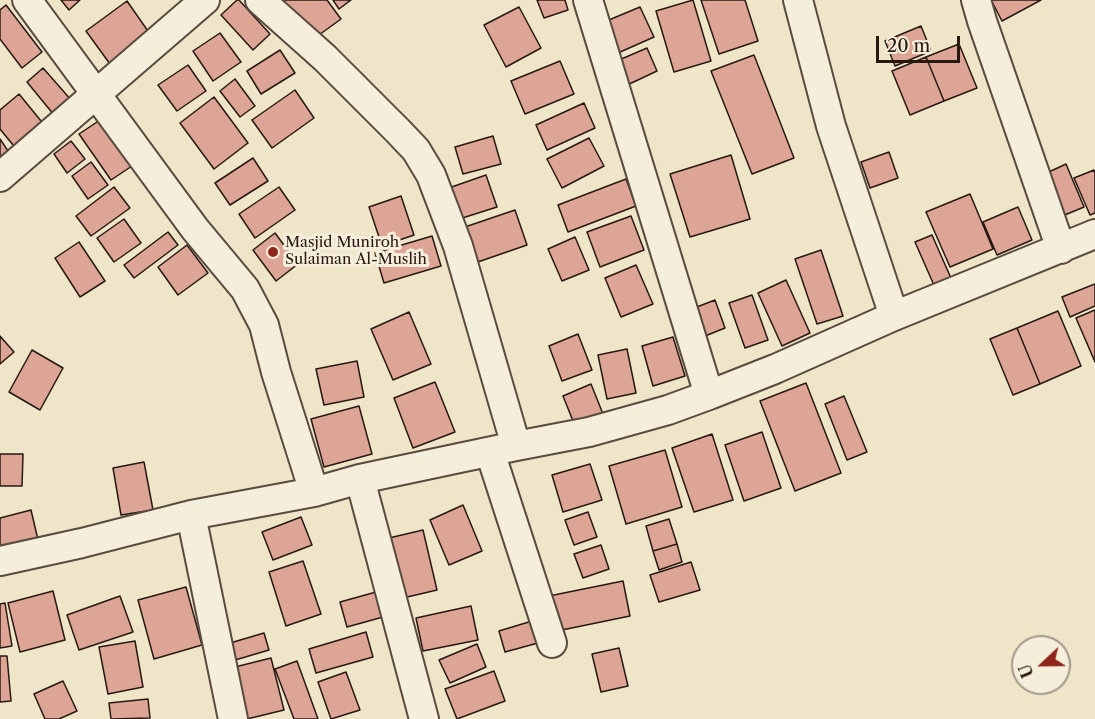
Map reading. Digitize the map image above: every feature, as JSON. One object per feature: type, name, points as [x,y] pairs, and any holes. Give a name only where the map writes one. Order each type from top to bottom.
[{"type":"street","points":[[27,0],[195,229],[245,289],[264,325],[276,372],[314,492]]},
{"type":"street","points":[[0,177],[205,0]]},
{"type":"street","points":[[260,0],[325,58],[398,131],[416,150],[431,175],[458,246],[503,449],[552,643]]},
{"type":"street","points":[[588,0],[710,396]]},
{"type":"street","points":[[798,0],[831,126],[894,316]]},
{"type":"street","points":[[976,0],[1061,249]]},
{"type":"street","points":[[0,561],[191,515],[314,492],[360,479],[589,432],[668,410],[710,396],[894,316],[1095,234]]},
{"type":"street","points":[[360,479],[424,719]]},
{"type":"street","points":[[191,515],[233,719]]},
{"type":"building","points":[[61,0],[80,0],[69,10]]},
{"type":"building","points":[[237,0],[270,34],[253,50],[221,15]]},
{"type":"building","points":[[283,0],[327,0],[341,19],[312,40]]},
{"type":"building","points":[[333,0],[351,0],[339,9]]},
{"type":"building","points":[[537,0],[565,0],[568,10],[544,18]]},
{"type":"building","points":[[693,0],[711,61],[674,72],[656,11]]},
{"type":"building","points":[[701,0],[745,0],[758,41],[719,54]]},
{"type":"building","points":[[991,0],[1041,0],[1002,21]]},
{"type":"building","points":[[127,1],[150,34],[110,64],[86,31]]},
{"type":"building","points":[[6,5],[42,52],[22,68],[0,39],[0,10]]},
{"type":"building","points":[[519,7],[541,48],[506,67],[484,25]]},
{"type":"building","points":[[640,7],[654,37],[618,53],[604,22]]},
{"type":"building","points":[[921,26],[931,51],[895,66],[885,41]]},
{"type":"building","points":[[220,33],[241,62],[213,81],[193,51]]},
{"type":"building","points":[[959,44],[977,88],[944,101],[926,57]]},
{"type":"building","points":[[647,48],[657,71],[623,87],[612,63]]},
{"type":"building","points":[[280,50],[295,73],[261,94],[247,71]]},
{"type":"building","points":[[754,55],[794,158],[752,174],[711,71]]},
{"type":"building","points":[[926,57],[944,101],[910,115],[892,71]]},
{"type":"building","points":[[560,61],[574,94],[525,114],[511,81]]},
{"type":"building","points":[[188,65],[206,91],[177,111],[158,85]]},
{"type":"building","points":[[43,68],[72,101],[54,115],[27,82]]},
{"type":"building","points":[[235,79],[255,106],[240,117],[220,91]]},
{"type":"building","points":[[295,90],[314,118],[272,148],[252,120]]},
{"type":"building","points":[[19,94],[46,127],[18,151],[0,129],[0,110]]},
{"type":"building","points":[[214,97],[248,143],[214,169],[180,123]]},
{"type":"building","points":[[584,103],[595,128],[547,150],[536,125]]},
{"type":"building","points":[[100,120],[132,166],[111,180],[79,134]]},
{"type":"building","points":[[493,136],[501,164],[463,174],[455,147]]},
{"type":"building","points":[[589,138],[604,166],[562,188],[547,159]]},
{"type":"building","points":[[0,139],[14,160],[0,169]]},
{"type":"building","points":[[71,141],[85,159],[67,173],[54,154]]},
{"type":"building","points":[[889,152],[898,178],[870,188],[861,162]]},
{"type":"building","points":[[731,155],[750,219],[690,237],[670,174]]},
{"type":"building","points":[[253,158],[268,181],[230,205],[215,183]]},
{"type":"building","points":[[91,162],[108,185],[88,199],[72,176]]},
{"type":"building","points":[[1066,164],[1084,207],[1055,219],[1038,177]]},
{"type":"building","points":[[1094,170],[1095,213],[1090,215],[1074,178]]},
{"type":"building","points":[[486,175],[497,207],[453,221],[443,190]]},
{"type":"building","points":[[626,179],[636,206],[568,232],[558,205]]},
{"type":"building","points":[[114,187],[130,208],[91,236],[76,216]]},
{"type":"building","points":[[279,187],[295,210],[255,238],[239,214]]},
{"type":"building","points":[[970,194],[993,249],[950,267],[926,212]]},
{"type":"building","points":[[401,196],[414,235],[382,246],[369,207]]},
{"type":"building","points":[[1018,207],[1032,240],[997,255],[983,222]]},
{"type":"building","points":[[515,210],[527,245],[472,264],[459,229]]},
{"type":"building","points":[[631,216],[644,250],[600,267],[587,232]]},
{"type":"building","points":[[124,219],[141,243],[114,262],[97,238]]},
{"type":"building","points":[[168,232],[178,245],[134,278],[124,265]]},
{"type":"building","points":[[275,233],[298,264],[276,281],[253,250]]},
{"type":"building","points":[[932,235],[954,285],[937,292],[915,242]]},
{"type":"building","points":[[432,236],[441,266],[384,283],[375,253]]},
{"type":"building","points":[[575,237],[589,270],[562,281],[548,249]]},
{"type":"building","points":[[79,242],[105,281],[80,297],[55,258]]},
{"type":"building","points":[[187,245],[208,273],[178,295],[158,267]]},
{"type":"building","points":[[821,250],[843,316],[817,324],[795,259]]},
{"type":"building","points":[[636,265],[653,304],[621,317],[605,278]]},
{"type":"building","points":[[786,280],[810,333],[782,346],[758,293]]},
{"type":"building","points":[[1095,284],[1095,306],[1070,317],[1062,297]]},
{"type":"building","points":[[752,295],[768,340],[745,348],[729,303]]},
{"type":"building","points":[[715,300],[725,328],[700,338],[689,310]]},
{"type":"building","points":[[1095,310],[1095,362],[1076,318]]},
{"type":"building","points":[[1058,311],[1081,366],[1040,384],[1017,328]]},
{"type":"building","points":[[409,312],[431,364],[393,380],[371,329]]},
{"type":"building","points":[[1017,328],[1040,384],[1013,395],[990,339]]},
{"type":"building","points":[[578,334],[592,370],[562,381],[549,346]]},
{"type":"building","points":[[0,336],[14,352],[0,364]]},
{"type":"building","points":[[673,337],[685,376],[653,386],[642,346]]},
{"type":"building","points":[[627,349],[636,393],[607,399],[598,355]]},
{"type":"building","points":[[32,350],[63,368],[40,410],[9,392]]},
{"type":"building","points":[[357,361],[364,397],[324,405],[316,369]]},
{"type":"building","points":[[435,382],[455,432],[413,448],[394,398]]},
{"type":"building","points":[[806,383],[841,473],[795,491],[760,401]]},
{"type":"building","points":[[591,384],[603,414],[575,426],[563,396]]},
{"type":"building","points":[[844,396],[867,452],[847,460],[825,404]]},
{"type":"building","points":[[359,406],[372,454],[324,467],[311,419]]},
{"type":"building","points":[[762,432],[781,488],[744,501],[725,445]]},
{"type":"building","points":[[712,434],[733,500],[694,512],[672,448]]},
{"type":"building","points":[[665,450],[682,507],[626,524],[609,466]]},
{"type":"building","points":[[0,454],[23,454],[22,486],[0,486]]},
{"type":"building","points":[[144,462],[153,510],[121,515],[113,468]]},
{"type":"building","points":[[590,464],[602,500],[563,512],[552,475]]},
{"type":"building","points":[[463,505],[482,551],[449,565],[430,520]]},
{"type":"building","points":[[31,510],[39,544],[0,553],[0,518]]},
{"type":"building","points":[[588,512],[597,537],[574,545],[565,520]]},
{"type":"building","points":[[301,517],[312,545],[273,560],[262,532]]},
{"type":"building","points":[[669,519],[677,544],[653,551],[646,526]]},
{"type":"building","points":[[423,530],[437,590],[403,598],[389,538]]},
{"type":"building","points":[[677,544],[682,562],[659,570],[653,551]]},
{"type":"building","points":[[601,545],[609,569],[583,578],[574,554]]},
{"type":"building","points":[[303,561],[321,614],[286,626],[269,572]]},
{"type":"building","points":[[691,562],[700,590],[659,602],[650,575]]},
{"type":"building","points":[[623,581],[630,616],[557,631],[549,596]]},
{"type":"building","points":[[186,587],[202,645],[154,659],[138,600]]},
{"type":"building","points":[[53,591],[65,640],[20,652],[8,603]]},
{"type":"building","points":[[376,592],[383,617],[347,627],[340,602]]},
{"type":"building","points":[[120,596],[133,632],[79,650],[67,615]]},
{"type":"building","points":[[5,603],[12,646],[0,648],[0,604]]},
{"type":"building","points":[[471,606],[478,640],[423,651],[416,618]]},
{"type":"building","points":[[532,621],[538,643],[505,652],[499,631]]},
{"type":"building","points":[[366,632],[373,657],[316,673],[309,649]]},
{"type":"building","points":[[264,633],[269,650],[225,663],[220,646]]},
{"type":"building","points":[[135,641],[143,687],[108,694],[99,647]]},
{"type":"building","points":[[477,644],[486,667],[450,683],[439,660]]},
{"type":"building","points":[[619,648],[628,686],[601,692],[592,654]]},
{"type":"building","points":[[0,656],[7,656],[11,701],[0,702]]},
{"type":"building","points":[[271,658],[284,710],[240,719],[227,669]]},
{"type":"building","points":[[297,661],[318,719],[294,719],[275,669]]},
{"type":"building","points":[[494,671],[505,701],[457,719],[445,689]]},
{"type":"building","points":[[346,672],[360,710],[331,719],[318,682]]},
{"type":"building","points":[[63,681],[77,711],[59,719],[45,719],[34,694]]},
{"type":"building","points":[[148,699],[150,718],[111,719],[109,703]]},
{"type":"place","name":"Masjid Muniroh Sulaiman Al-Muslih","points":[[273,252]]}]
